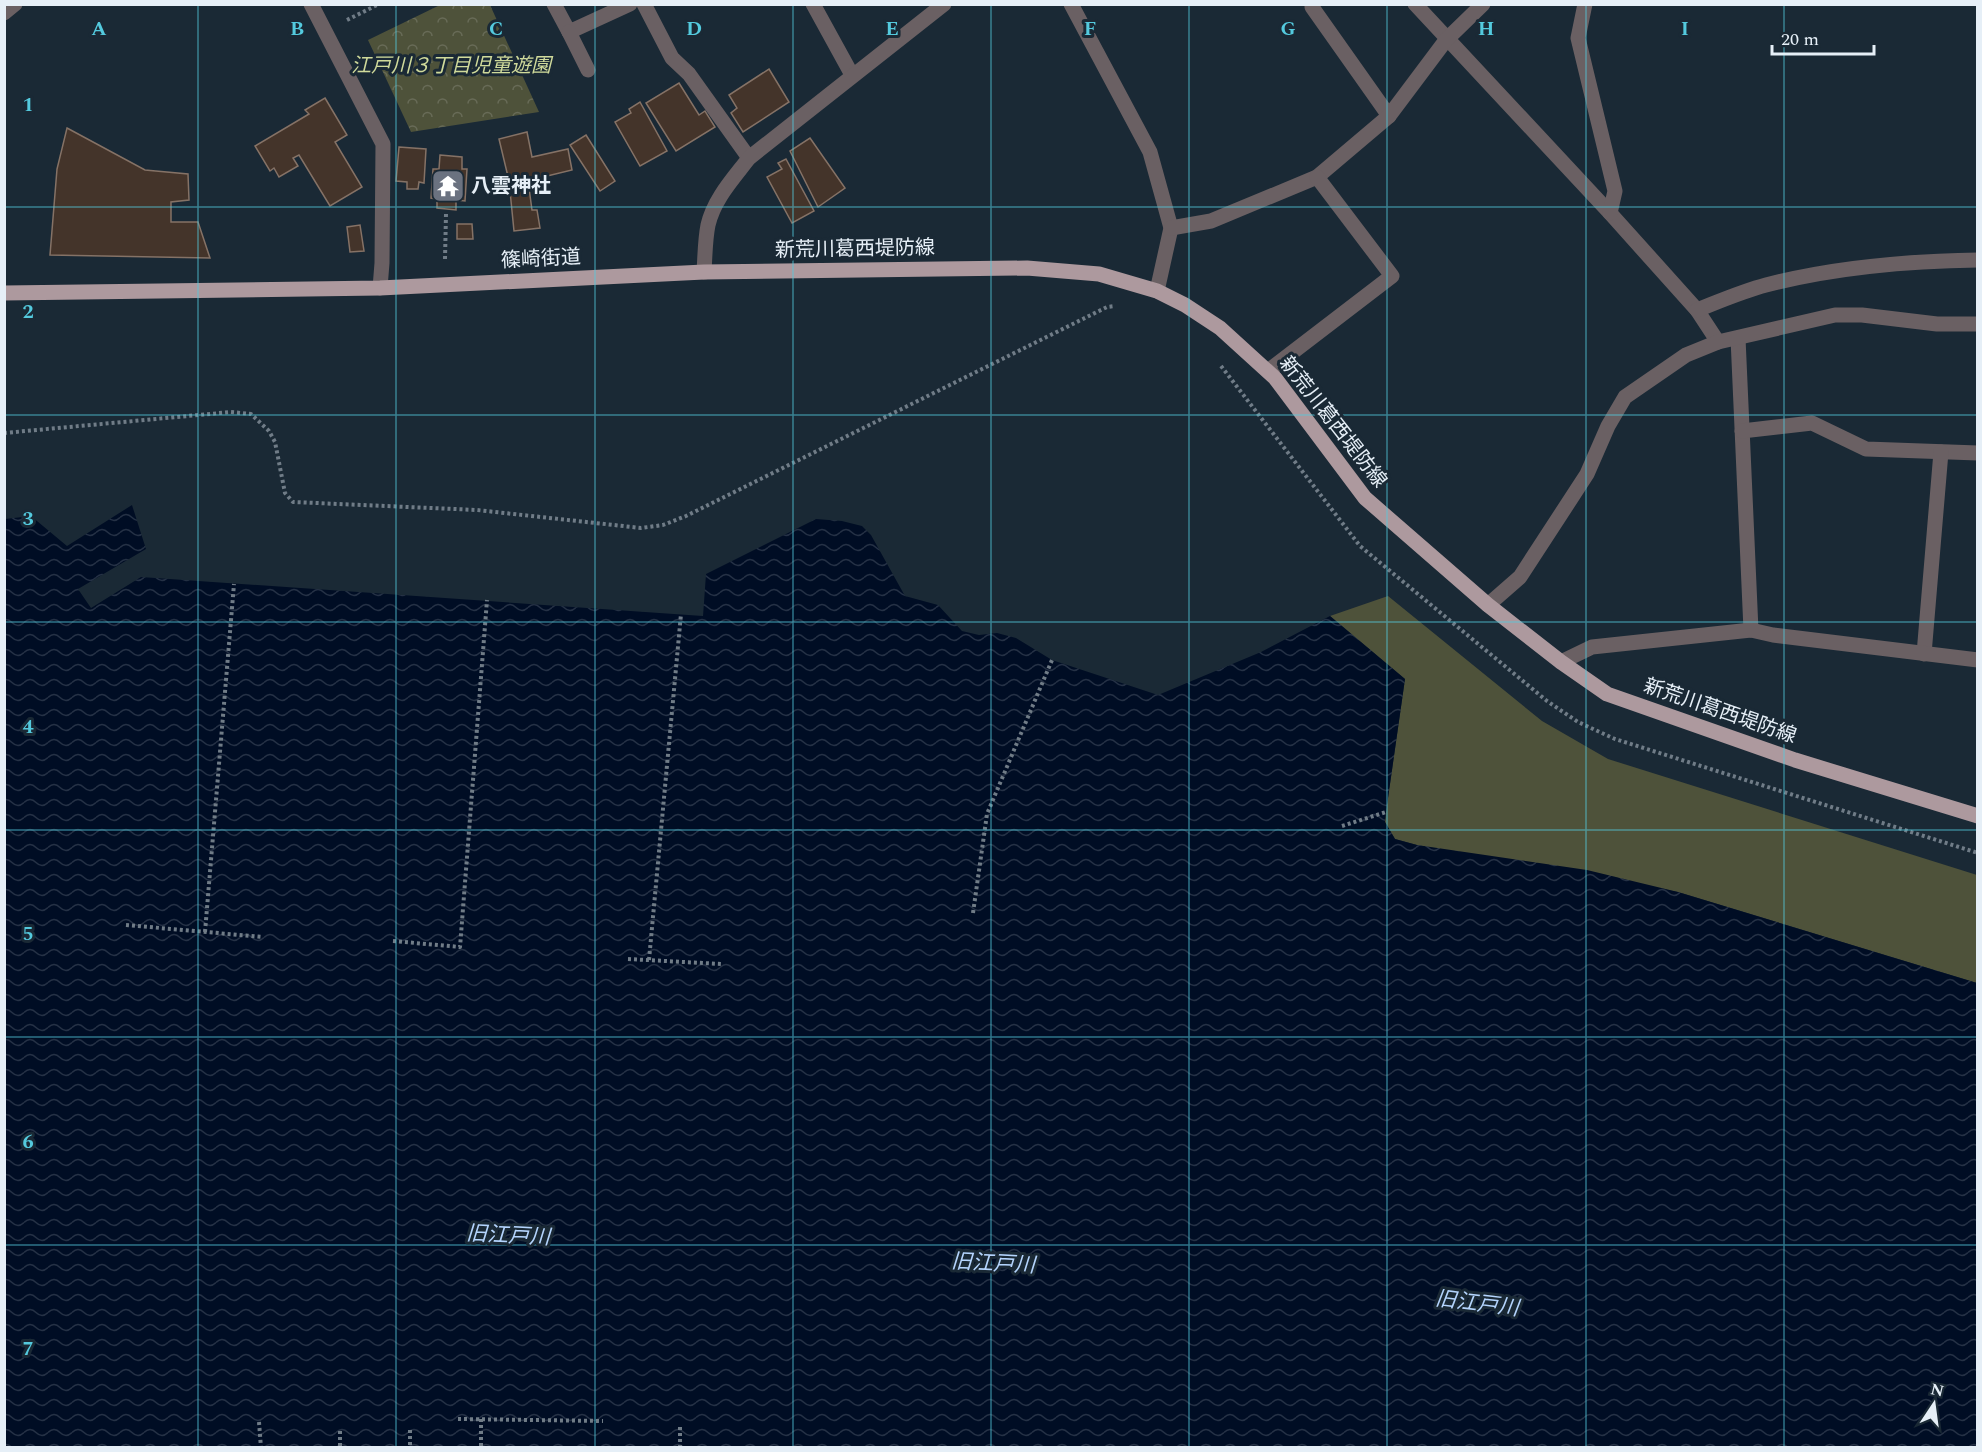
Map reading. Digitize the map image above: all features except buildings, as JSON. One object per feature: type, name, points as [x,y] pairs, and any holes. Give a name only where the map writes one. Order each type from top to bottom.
[{"type":"main road","name":"新荒川葛西堤防線","points":[[704,272],[1027,268],[1099,274],[1157,291],[1185,305],[1220,328],[1268,371],[1365,498],[1488,605],[1561,662],[1607,694],[1795,760],[1977,816]]},
{"type":"main road","name":"篠崎街道","points":[[4,293],[380,288],[704,272]]},
{"type":"street","points":[[4,13],[15,4]]},
{"type":"street","points":[[310,4],[383,144],[380,288]]},
{"type":"street","points":[[554,4],[588,70]]},
{"type":"street","points":[[569,32],[630,4]]},
{"type":"street","points":[[644,4],[672,58],[689,74],[749,158]]},
{"type":"street","points":[[813,4],[852,75]]},
{"type":"street","points":[[704,272],[708,225],[717,202],[724,188],[749,158],[944,4]]},
{"type":"street","points":[[1071,4],[1150,152],[1171,228],[1157,291]]},
{"type":"street","points":[[1415,4],[1697,310],[1718,342]]},
{"type":"street","points":[[1171,228],[1211,221],[1317,177],[1389,116],[1446,40],[1483,4]]},
{"type":"street","points":[[1585,4],[1578,38],[1615,191],[1610,213]]},
{"type":"street","points":[[1312,7],[1389,116]]},
{"type":"street","points":[[1268,371],[1392,276],[1317,177]]},
{"type":"street","points":[[1697,310],[1765,285],[1833,270],[1919,261],[1977,260]]},
{"type":"street","points":[[1488,605],[1520,578],[1587,474],[1608,426],[1625,398],[1686,355],[1718,342],[1835,315],[1862,315],[1937,324],[1977,324]]},
{"type":"street","points":[[1738,338],[1751,630]]},
{"type":"street","points":[[1742,431],[1812,423],[1866,448],[1977,453]]},
{"type":"street","points":[[1924,654],[1941,452]]},
{"type":"street","points":[[1561,662],[1592,647],[1751,630],[1773,635],[1977,660]]},
{"type":"path","points":[[324,31],[379,4]]},
{"type":"path","points":[[445,259],[446,214]]},
{"type":"path","points":[[4,433],[231,412],[251,414],[269,430],[275,442],[285,493],[293,502],[477,510],[640,528],[663,525],[686,516],[1107,307],[1124,306]]},
{"type":"path","points":[[1217,362],[1233,379],[1360,546],[1547,701],[1578,722],[1615,739],[1977,853]]},
{"type":"path","points":[[205,932],[234,584]]},
{"type":"path","points":[[393,941],[460,947],[487,600]]},
{"type":"path","points":[[649,960],[681,614]]},
{"type":"path","points":[[973,913],[987,814],[1052,660]]},
{"type":"path","points":[[1342,826],[1386,812]]},
{"type":"path","points":[[126,925],[263,937]]},
{"type":"path","points":[[628,959],[721,964]]},
{"type":"path","points":[[458,1419],[603,1421]]},
{"type":"path","points":[[481,1419],[481,1448]]},
{"type":"path","points":[[259,1422],[261,1448]]},
{"type":"path","points":[[680,1425],[680,1448]]},
{"type":"path","points":[[410,1430],[410,1448]]},
{"type":"path","points":[[339,1431],[340,1448]]},
{"type":"green space","name":"江戸川３丁目児童遊園","points":[[440,5],[490,5],[539,112],[411,132],[368,40]]},
{"type":"green space","points":[[1388,596],[1542,721],[1608,759],[1977,875],[1977,983],[1678,892],[1417,845],[1395,839],[1385,822],[1405,679],[1330,616]]},
{"type":"water","name":"旧江戸川","points":[[132,505],[146,549],[78,589],[91,608],[141,577],[703,616],[706,574],[816,519],[842,521],[862,526],[871,535],[905,596],[938,605],[962,631],[979,635],[997,633],[1016,638],[1052,660],[1158,695],[1261,652],[1330,616],[1405,679],[1385,822],[1395,839],[1417,845],[1587,870],[1678,892],[1977,983],[1977,1447],[5,1447],[5,519],[31,516],[67,546]]},
{"type":"place","name":"八雲神社","points":[[448,186]]}]
